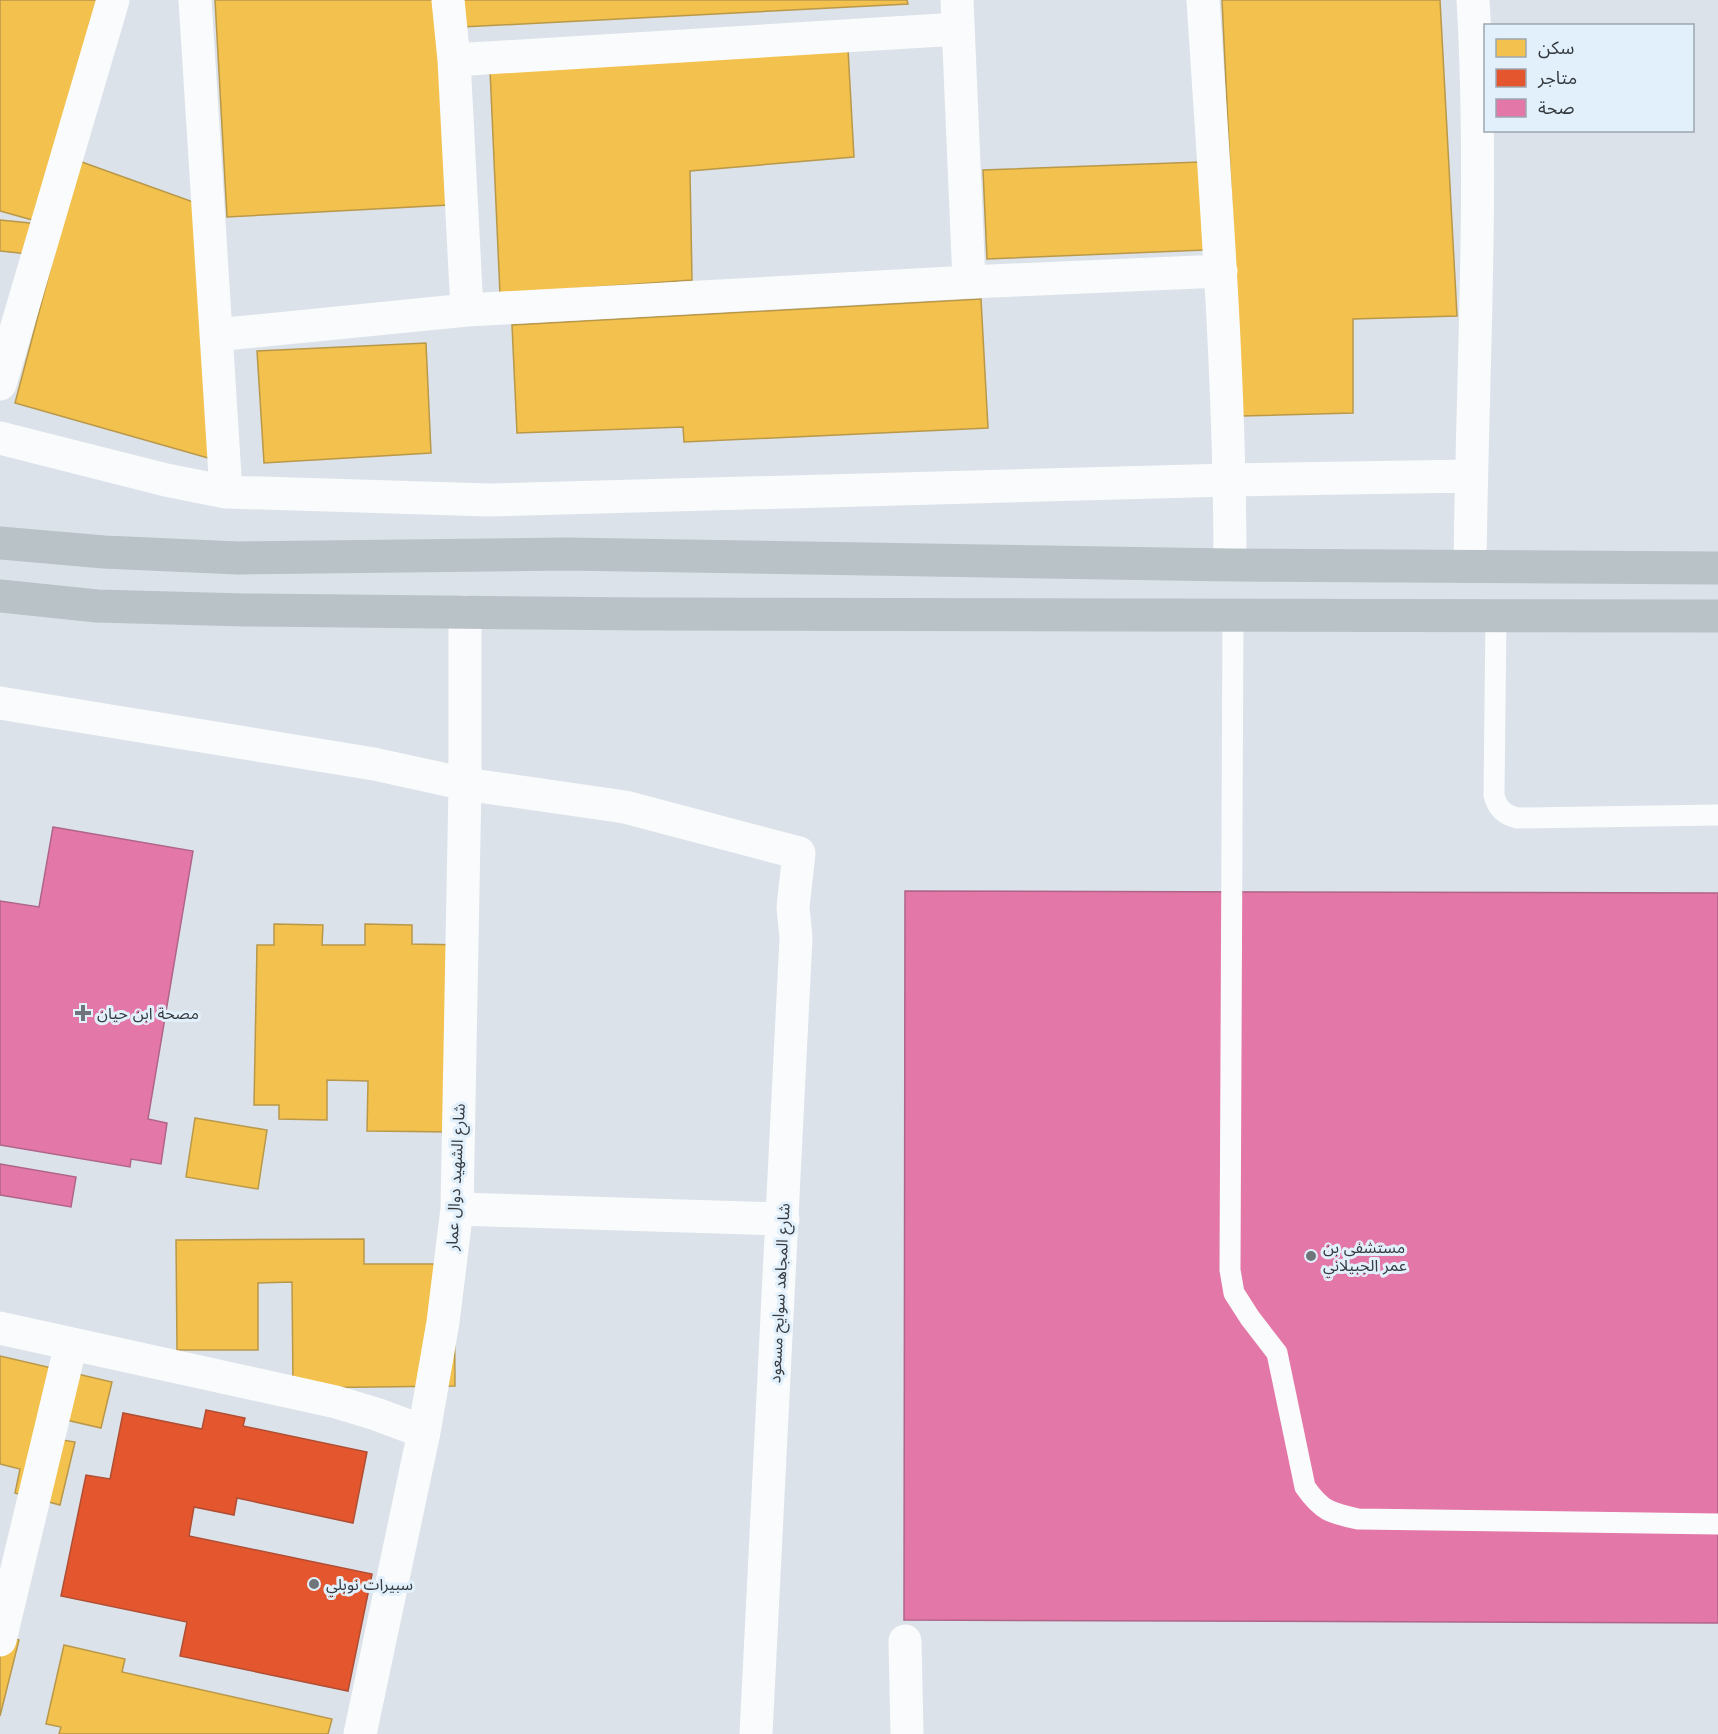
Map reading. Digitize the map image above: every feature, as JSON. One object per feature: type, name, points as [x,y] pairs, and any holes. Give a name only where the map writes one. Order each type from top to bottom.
[{"type":"main road","points":[[0,543],[104,552],[238,558],[566,554],[1230,565],[1718,568]]},
{"type":"main road","points":[[0,596],[97,606],[244,610],[646,614],[1718,616]]},
{"type":"street","points":[[0,384],[113,0]]},
{"type":"street","points":[[195,0],[226,492]]},
{"type":"street","points":[[448,0],[454,60],[467,310]]},
{"type":"street","points":[[1203,0],[1221,271],[1230,480],[1230,565]]},
{"type":"street","points":[[1470,566],[1477,218],[1476,48],[1473,0]]},
{"type":"street","points":[[454,60],[958,15],[969,282]]},
{"type":"street","points":[[216,335],[467,310],[969,282],[1221,271]]},
{"type":"street","points":[[0,438],[166,480],[226,492],[489,501],[1230,480],[1471,476]]},
{"type":"street","name":"شارع الشهيد دوال عمار","points":[[360,1734],[424,1432],[443,1322],[457,1209],[465,784],[465,612]]},
{"type":"street","points":[[0,703],[374,764],[465,784]]},
{"type":"street","name":"شارع المجاهد سوايح مسعود","points":[[465,784],[625,807],[800,853],[793,907],[796,938],[756,1734]]},
{"type":"street","points":[[457,1209],[783,1219]]},
{"type":"street","points":[[0,1328],[336,1402],[424,1432]]},
{"type":"street","points":[[2,1620],[71,1344]]},
{"type":"street","points":[[905,1641],[908,1734]]},
{"type":"lane","points":[[1233,615],[1230,1270],[1234,1293],[1276,1353],[1305,1487],[1317,1504],[1334,1514],[1358,1519],[1718,1524]]},
{"type":"lane","points":[[1496,615],[1494,795],[1501,811],[1517,818],[1718,815]]},
{"type":"building: سكن","points":[[0,0],[97,0],[36,221],[0,211]]},
{"type":"building: سكن","points":[[215,0],[437,0],[449,205],[227,217]]},
{"type":"building: سكن","points":[[460,0],[907,0],[908,4],[462,27]]},
{"type":"building: سكن","points":[[1222,0],[1440,0],[1457,316],[1353,319],[1353,413],[1242,416]]},
{"type":"building: سكن","points":[[848,49],[854,157],[690,171],[692,280],[500,294],[490,70]]},
{"type":"building: سكن","points":[[79,161],[196,203],[215,460],[15,403]]},
{"type":"building: سكن","points":[[1200,162],[1204,250],[987,259],[983,170]]},
{"type":"building: سكن","points":[[0,220],[50,225],[48,256],[0,251]]},
{"type":"building: سكن","points":[[981,299],[988,428],[684,442],[683,427],[517,433],[512,325]]},
{"type":"building: سكن","points":[[426,343],[431,453],[264,463],[257,351]]},
{"type":"building: سكن","points":[[274,924],[323,925],[322,945],[365,945],[365,924],[412,925],[412,944],[462,945],[453,1132],[367,1131],[368,1081],[327,1080],[327,1120],[279,1119],[279,1105],[254,1105],[257,945],[274,945]]},
{"type":"building: سكن","points":[[195,1118],[267,1130],[258,1189],[186,1177]]},
{"type":"building: سكن","points":[[364,1239],[364,1264],[438,1264],[454,1243],[455,1386],[293,1388],[292,1282],[258,1283],[258,1350],[177,1350],[176,1240]]},
{"type":"building: سكن","points":[[0,1356],[112,1382],[101,1428],[66,1420],[62,1440],[75,1442],[60,1505],[15,1493],[20,1469],[0,1464]]},
{"type":"building: سكن","points":[[0,1635],[19,1640],[0,1716]]},
{"type":"building: سكن","points":[[64,1645],[125,1659],[122,1672],[332,1719],[328,1734],[59,1734],[61,1727],[46,1724]]},
{"type":"building: متاجر","points":[[206,1410],[245,1418],[243,1426],[367,1452],[353,1523],[237,1498],[234,1515],[194,1507],[189,1536],[372,1574],[348,1691],[180,1656],[187,1622],[61,1596],[86,1475],[110,1479],[123,1413],[202,1429]]},
{"type":"building: صحة","name":"مصحة ابن حيان","points":[[53,827],[193,851],[148,1119],[167,1123],[161,1164],[131,1159],[130,1167],[0,1145],[0,901],[39,907]]},
{"type":"building: صحة","name":"مستشفى بن عمر الجبيلاني","points":[[905,891],[1718,893],[1718,1623],[904,1620]]},
{"type":"building: صحة","points":[[0,1164],[76,1177],[71,1207],[0,1195]]},
{"type":"place","name":"مصحة ابن حيان","points":[[83,1013]]},
{"type":"place","name":"مستشفى بن عمر الجبيلاني","points":[[1311,1256]]},
{"type":"place","name":"سبيرات نوبلي","points":[[314,1584]]}]
